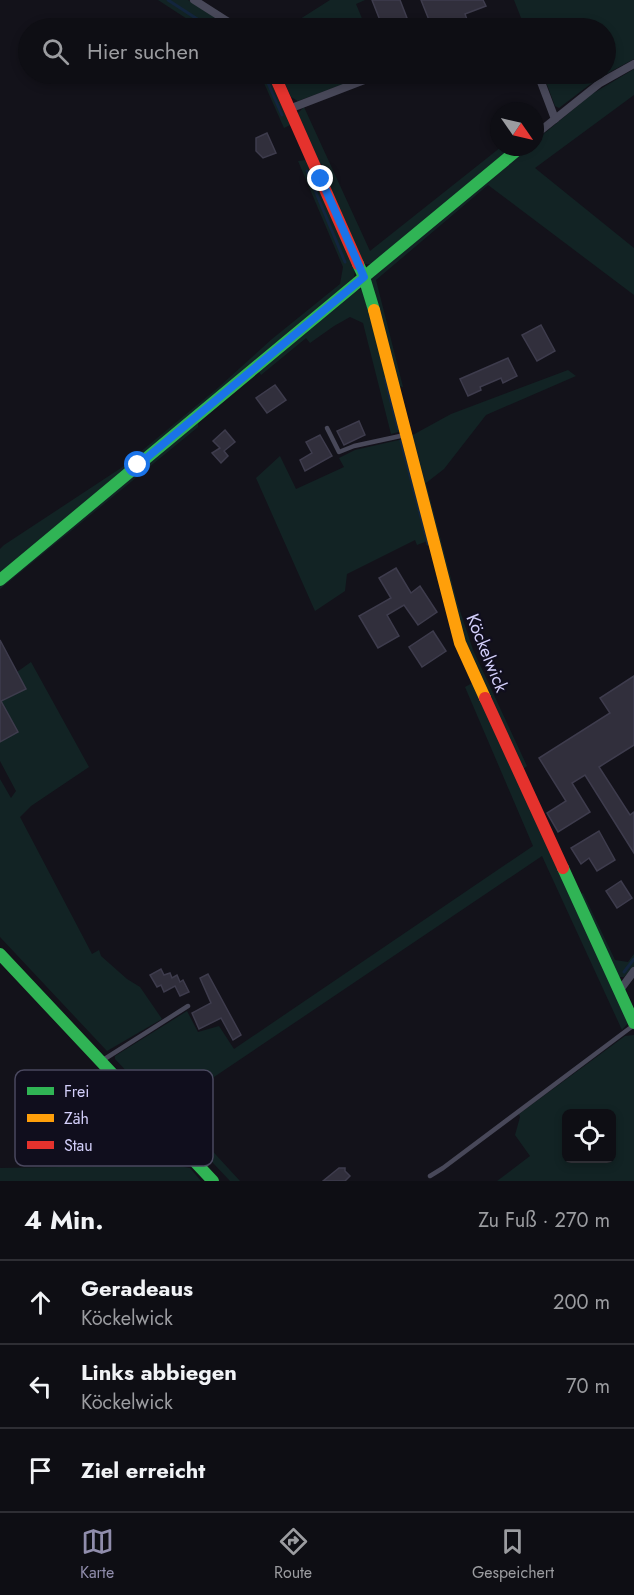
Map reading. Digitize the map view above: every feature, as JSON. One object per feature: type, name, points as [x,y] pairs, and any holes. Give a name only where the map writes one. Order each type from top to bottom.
[{"type":"street","points":[[194,0],[222,18]]},
{"type":"street","points":[[616,74],[634,64]]},
{"type":"street","name":"Köckelwick","points":[[278,84],[369,292],[460,643],[634,1024]]},
{"type":"street","points":[[289,109],[354,84]]},
{"type":"street","points":[[542,84],[555,119]]},
{"type":"street","points":[[544,128],[599,84]]},
{"type":"street","points":[[0,580],[510,156]]},
{"type":"street","points":[[0,954],[109,1070]]},
{"type":"street","points":[[620,990],[634,971]]},
{"type":"street","points":[[199,1166],[213,1181]]},
{"type":"lane","points":[[327,428],[339,452],[354,446],[405,435]]},
{"type":"lane","points":[[101,1062],[188,1006]]},
{"type":"lane","points":[[430,1176],[634,1024]]},
{"type":"shaded area","points":[[158,0],[188,0],[216,18],[186,18]]},
{"type":"shaded area","points":[[330,0],[365,0],[356,4],[362,18],[302,18]]},
{"type":"shaded area","points":[[514,0],[634,0],[634,59],[616,69],[616,18],[521,18]]},
{"type":"shaded area","points":[[634,69],[634,95],[535,168],[634,248],[634,295],[488,185],[376,280],[403,387],[398,386],[370,278],[517,156],[544,156],[544,134],[592,94],[609,84],[616,84],[616,80]]},
{"type":"shaded area","points":[[264,84],[275,84],[290,125],[284,128]]},
{"type":"shaded area","points":[[285,84],[344,84],[298,101],[291,97]]},
{"type":"shaded area","points":[[547,84],[590,84],[559,108],[555,106]]},
{"type":"shaded area","points":[[304,107],[370,251],[490,156],[502,156],[372,264],[365,264],[360,258],[297,114]]},
{"type":"shaded area","points":[[306,160],[312,166],[355,269],[354,279],[0,574],[0,549],[4,545],[121,468],[340,284],[343,267],[298,161]]},
{"type":"shaded area","points":[[362,289],[402,431],[391,434],[363,323],[350,317],[310,343],[306,338],[261,375],[258,370],[354,291]]},
{"type":"shaded area","points":[[568,370],[576,376],[486,415],[444,469],[426,483],[458,605],[473,650],[527,766],[522,770],[469,655],[409,437],[451,414]]},
{"type":"shaded area","points":[[198,422],[198,427],[0,589],[0,584]]},
{"type":"shaded area","points":[[403,439],[430,540],[417,545],[415,540],[347,574],[345,591],[315,611],[256,478],[280,456],[296,489],[344,467],[339,458],[355,450]]},
{"type":"shaded area","points":[[31,662],[89,767],[31,806],[20,817],[92,954],[99,950],[101,956],[127,979],[140,987],[162,1019],[107,1051],[0,937],[0,779],[11,798],[16,791],[0,761],[0,742],[18,732],[1,701],[25,689],[17,672]]},
{"type":"shaded area","points":[[474,682],[630,1021],[622,1030],[542,856],[213,1078],[213,1070],[125,1070],[115,1056],[187,1011],[198,1032],[219,1026],[234,1049],[533,846],[465,687]]},
{"type":"shaded area","points":[[583,893],[615,960],[628,962],[634,954],[634,966],[624,977],[619,977],[615,973],[581,894]]},
{"type":"shaded area","points":[[634,1035],[634,1181],[497,1181],[530,1156],[515,1135],[519,1114],[625,1036]]},
{"type":"shaded area","points":[[213,1152],[240,1181],[230,1181],[213,1163]]},
{"type":"shaded area","points":[[179,1166],[190,1168],[201,1181],[0,1181],[0,1168]]},
{"type":"building","points":[[372,0],[400,0],[407,18],[379,18]]},
{"type":"building","points":[[421,0],[483,0],[486,6],[465,14],[466,18],[428,18]]},
{"type":"building","points":[[267,133],[276,153],[263,158],[256,151],[256,138]]},
{"type":"building","points":[[541,325],[555,351],[537,361],[522,335]]},
{"type":"building","points":[[508,358],[517,376],[503,383],[501,378],[480,387],[481,390],[468,396],[460,379]]},
{"type":"building","points":[[275,385],[286,400],[267,413],[256,398]]},
{"type":"building","points":[[359,421],[365,435],[344,445],[337,431]]},
{"type":"building","points":[[225,430],[235,442],[224,451],[228,456],[221,463],[212,453],[220,448],[213,441]]},
{"type":"building","points":[[320,435],[332,456],[305,471],[300,460],[312,453],[306,442]]},
{"type":"building","points":[[396,568],[411,593],[420,586],[437,612],[418,625],[404,605],[387,615],[399,636],[378,648],[359,616],[391,598],[379,578]]},
{"type":"building","points":[[433,631],[446,651],[422,667],[409,647]]},
{"type":"building","points":[[0,640],[26,689],[1,701],[18,732],[0,742]]},
{"type":"building","points":[[634,676],[634,745],[599,767],[630,815],[634,812],[634,853],[585,775],[572,783],[590,812],[558,832],[547,813],[566,801],[539,758],[610,713],[600,698]]},
{"type":"building","points":[[599,831],[615,860],[597,871],[589,858],[581,864],[571,848]]},
{"type":"building","points":[[621,881],[632,898],[617,908],[606,891]]},
{"type":"building","points":[[161,969],[164,975],[170,973],[172,978],[177,975],[180,982],[183,980],[189,992],[180,996],[175,986],[164,992],[161,985],[157,987],[150,975]]},
{"type":"building","points":[[208,974],[241,1035],[233,1040],[221,1018],[199,1029],[192,1013],[211,1003],[200,978]]},
{"type":"building","points":[[339,1168],[345,1168],[350,1176],[345,1181],[323,1181]]},
{"type":"waterway","points":[[168,0],[196,18]]},
{"type":"waterway","points":[[268,84],[282,115]]},
{"type":"waterway","points":[[307,171],[345,262]]},
{"type":"waterway","points":[[385,378],[398,429]]},
{"type":"waterway","points":[[401,441],[428,544]]},
{"type":"waterway","points":[[624,972],[634,959]]},
{"type":"traffic: fast","points":[[358,264],[364,277],[510,156]]},
{"type":"traffic: fast","points":[[0,580],[364,277],[374,310]]},
{"type":"traffic: fast","points":[[563,868],[634,1023]]},
{"type":"traffic: fast","points":[[0,954],[109,1070]]},
{"type":"traffic: fast","points":[[199,1166],[213,1181]]},
{"type":"traffic: slow","points":[[374,310],[460,643],[485,698]]},
{"type":"traffic: jam","points":[[278,84],[358,264]]},
{"type":"traffic: jam","points":[[485,698],[563,868]]},
{"type":"route","points":[[138,465],[364,277],[321,179]]}]
